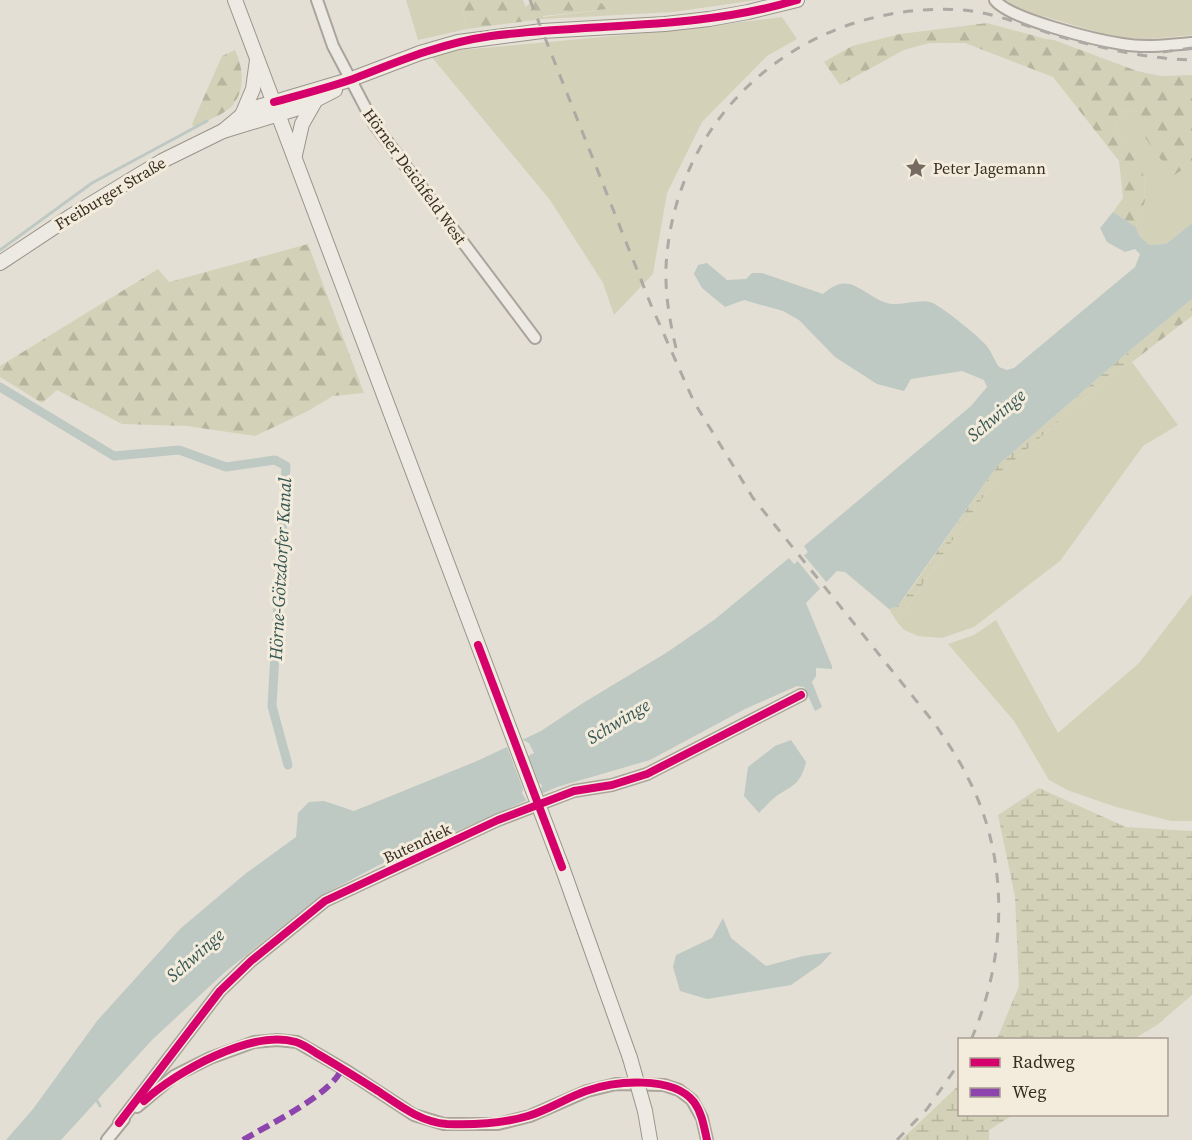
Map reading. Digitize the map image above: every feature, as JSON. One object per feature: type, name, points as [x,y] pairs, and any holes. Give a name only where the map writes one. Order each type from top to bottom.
[{"type":"main road","points":[[235,0],[562,867],[630,1058],[645,1111],[650,1140]]},
{"type":"main road","points":[[277,109],[420,53],[458,42],[542,31],[665,24],[709,19],[797,0]]},
{"type":"main road","points":[[242,115],[253,89],[258,58]]},
{"type":"main road","points":[[277,109],[315,102],[349,80]]},
{"type":"main road","points":[[295,157],[302,124],[315,102]]},
{"type":"main road","name":"Freiburger Straße","points":[[223,131],[242,115],[258,106],[277,109]]},
{"type":"main road","name":"Freiburger Straße","points":[[0,263],[133,177],[223,131],[277,109]]},
{"type":"street","name":"Hörner Deichfeld West","points":[[317,0],[333,46],[374,124],[536,338]]},
{"type":"street","points":[[995,0],[1008,11],[1018,15],[1122,44],[1155,46],[1192,43]]},
{"type":"street","name":"Butendiek","points":[[119,1123],[220,991],[251,961],[325,901],[498,820],[574,790],[612,785],[647,774],[801,695]]},
{"type":"street","points":[[107,1140],[119,1123],[174,1076],[232,1050],[255,1042],[277,1040],[297,1042],[347,1071],[414,1115],[444,1124],[498,1124],[530,1116],[587,1091],[616,1084],[664,1085],[679,1090],[693,1100],[702,1118],[707,1140]]},
{"type":"green space","points":[[406,0],[461,0],[467,29],[418,40]]},
{"type":"green space","points":[[461,0],[523,0],[526,7],[532,0],[598,0],[608,9],[543,16],[543,19],[467,29]]},
{"type":"green space","points":[[598,0],[757,0],[673,12],[543,19],[543,17],[608,9]]},
{"type":"green space","points":[[1004,0],[1192,0],[1192,35],[1149,39],[1114,37],[1019,9]]},
{"type":"green space","points":[[782,17],[797,39],[767,56],[702,122],[667,193],[653,274],[614,315],[603,283],[550,200],[430,55],[461,50],[666,31]]},
{"type":"green space","points":[[987,23],[1054,40],[1137,71],[1161,76],[1192,75],[1192,163],[1173,176],[1138,128],[1138,112],[1124,109],[1116,126],[1144,176],[1145,201],[1136,227],[1113,212],[1123,198],[1119,161],[1053,77],[965,43],[929,43],[904,50],[840,85],[824,62],[852,46],[900,34]]},
{"type":"green space","points":[[235,50],[242,78],[237,98],[226,111],[194,127],[192,124],[222,56]]},
{"type":"green space","points":[[1124,109],[1138,112],[1192,161],[1192,223],[1166,244],[1149,245],[1139,235],[1136,227],[1145,201],[1144,177],[1116,126]]},
{"type":"green space","points":[[308,244],[364,393],[333,396],[308,411],[255,436],[187,426],[122,424],[57,390],[42,403],[0,377],[0,366],[158,269],[169,282]]},
{"type":"green space","points":[[1192,299],[1192,316],[1132,362],[1128,352]]},
{"type":"green space","points":[[1128,352],[1132,362],[1112,375],[1003,470],[897,622],[889,609],[898,605],[906,596],[997,466]]},
{"type":"green space","points":[[1132,362],[1178,425],[1143,446],[1060,561],[974,627],[942,638],[918,636],[904,630],[897,622],[1003,470],[1112,375]]},
{"type":"green space","points":[[1192,594],[1192,821],[1171,821],[1116,807],[1067,790],[1049,780],[1014,721],[948,644],[974,635],[996,620],[1058,733],[1139,663]]},
{"type":"green space","points":[[1039,788],[1126,827],[1192,831],[1192,995],[1157,1025],[1136,1038],[997,1038],[1019,986],[1015,897],[998,815]]},
{"type":"green space","points":[[958,1086],[958,1116],[1011,1116],[989,1130],[989,1140],[901,1140]]},
{"type":"water","name":"Schwinge","points":[[1113,212],[1136,227],[1139,235],[1149,245],[1166,244],[1192,223],[1192,299],[997,466],[898,606],[889,609],[845,572],[837,571],[806,603],[832,666],[832,669],[816,668],[816,676],[812,682],[822,707],[815,711],[804,687],[797,686],[745,709],[650,760],[557,787],[377,866],[319,897],[225,972],[152,1040],[61,1140],[6,1140],[33,1109],[97,1021],[180,929],[245,874],[296,837],[298,813],[309,802],[324,801],[354,811],[477,761],[541,731],[666,653],[714,620],[789,558],[794,564],[808,552],[804,546],[971,406],[987,387],[984,380],[962,371],[911,379],[904,391],[877,384],[835,357],[799,320],[783,311],[744,300],[725,307],[702,288],[694,274],[698,265],[707,263],[727,280],[746,279],[752,273],[762,273],[823,294],[832,287],[847,284],[854,285],[890,304],[930,302],[950,314],[975,334],[987,346],[999,367],[1007,370],[1014,368],[1135,267],[1140,254],[1135,249],[1125,252],[1107,242],[1100,228]]},
{"type":"water","points":[[791,740],[806,762],[802,775],[796,783],[775,797],[759,813],[744,796],[748,767],[775,746]]},
{"type":"water","points":[[723,918],[731,938],[766,966],[803,956],[832,952],[821,964],[791,985],[707,999],[680,991],[673,967],[676,955],[712,938]]},
{"type":"pier","points":[[802,553],[828,584],[822,591],[796,559]]},
{"type":"pier","points":[[521,737],[529,743],[534,753],[528,756],[539,783],[542,785],[544,797],[528,803],[522,793],[523,789],[506,744]]},
{"type":"waterway","points":[[0,250],[92,183],[207,121]]},
{"type":"waterway","name":"Hörne-Götzdorfer Kanal","points":[[0,387],[114,456],[179,450],[226,467],[275,460],[286,466],[272,706],[288,765]]},
{"type":"waterway","points":[[95,1097],[100,1106]]},
{"type":"railway","points":[[530,0],[651,305],[694,402],[753,498],[935,724],[961,764],[982,809],[997,875],[999,908],[992,975],[972,1038]]},
{"type":"railway","points":[[676,348],[668,308],[666,267],[675,211],[694,160],[722,114],[759,76],[802,46],[851,24],[905,12],[962,10],[999,17],[1108,49],[1159,58],[1192,60]]},
{"type":"railway","points":[[1163,52],[1192,48]]},
{"type":"railway","points":[[897,1140],[927,1109],[958,1065]]},
{"type":"marked path","points":[[243,1140],[313,1098],[336,1078],[342,1068]]},
{"type":"cycle path","points":[[274,102],[343,82],[438,48],[473,39],[529,32],[684,21],[760,10],[797,0]]},
{"type":"cycle path","points":[[478,645],[562,867]]},
{"type":"cycle path","points":[[119,1123],[220,991],[251,961],[325,901],[498,820],[574,791],[612,785],[647,774],[801,695]]},
{"type":"cycle path","points":[[144,1101],[175,1078],[215,1056],[237,1047],[278,1040],[304,1045],[410,1112],[437,1123],[467,1124],[508,1121],[535,1113],[598,1087],[643,1083],[672,1087],[684,1093],[694,1102],[699,1111],[707,1140]]},
{"type":"place","name":"Peter Jagemann","points":[[916,168]]}]
